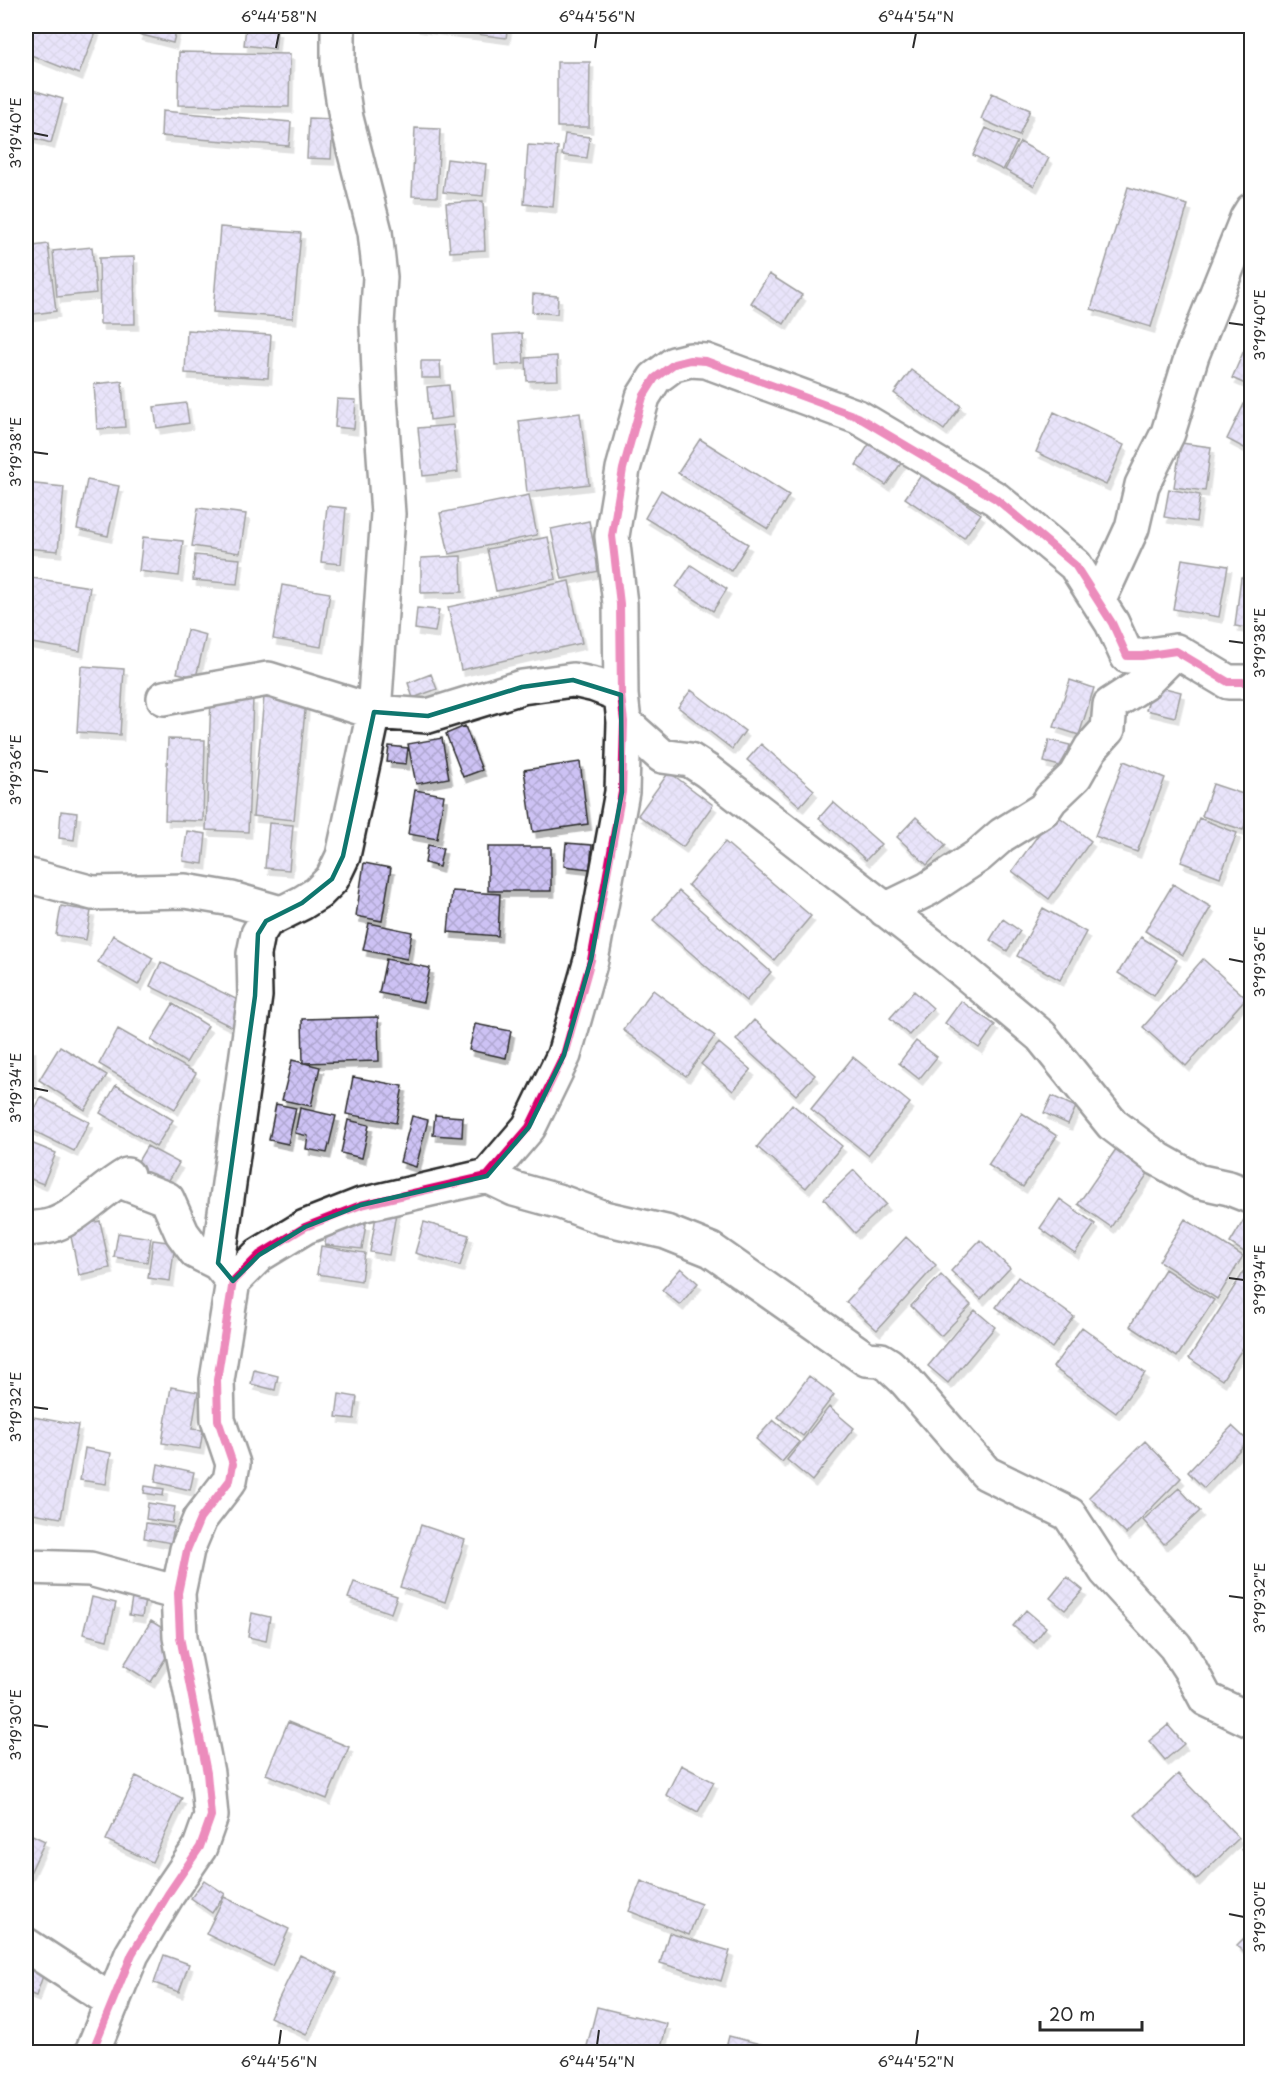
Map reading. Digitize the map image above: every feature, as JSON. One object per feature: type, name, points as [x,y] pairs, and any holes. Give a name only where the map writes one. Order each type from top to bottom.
[{"type":"street","points":[[92,2052],[132,1954],[200,1847],[211,1816],[207,1773],[180,1637],[178,1593],[187,1550],[200,1519],[227,1485],[233,1472],[233,1464],[218,1420],[217,1380],[225,1272],[255,996],[254,954],[258,934],[266,921],[318,893],[332,879],[343,856],[374,712],[388,514],[377,324],[380,277],[375,232],[346,118],[338,67],[338,26]]},
{"type":"street","points":[[1100,600],[1132,528],[1142,485],[1168,433],[1192,355],[1251,210]]},
{"type":"street","points":[[225,1272],[259,1255],[305,1227],[361,1205],[487,1176],[529,1127],[564,1055],[591,960],[622,792],[623,709],[620,604],[612,536],[623,470],[643,397],[656,378],[674,364],[690,360],[706,361],[858,417],[996,499],[1075,565],[1100,600],[1127,656],[1176,651],[1228,682],[1251,682]]},
{"type":"street","points":[[1075,565],[1119,557]]},
{"type":"street","points":[[885,910],[928,889],[978,856],[1002,835],[1044,809],[1075,776],[1091,748],[1108,729],[1110,705],[1144,683],[1176,651]]},
{"type":"street","points":[[164,698],[268,679],[374,712],[428,716],[522,687],[573,680],[595,685],[623,709],[662,756]]},
{"type":"street","points":[[622,792],[641,767],[662,756],[690,760],[948,958],[1041,1036],[1112,1124],[1158,1159],[1197,1181],[1229,1188],[1251,1197]]},
{"type":"street","points":[[26,875],[93,893],[185,891],[232,899],[281,913]]},
{"type":"street","points":[[26,1229],[54,1225],[88,1204],[112,1183],[127,1175],[128,1184],[167,1200],[182,1233],[196,1252],[225,1272]]},
{"type":"street","points":[[487,1176],[514,1188],[604,1218],[666,1232],[711,1250],[866,1359],[880,1360],[889,1365],[987,1473],[1069,1514],[1106,1570],[1175,1646],[1206,1699],[1251,1721]]},
{"type":"street","points":[[26,1567],[90,1569],[178,1593]]},
{"type":"street","points":[[26,1945],[113,2002]]},
{"type":"highlighted area","points":[[573,680],[621,695],[622,792],[591,960],[564,1055],[529,1127],[487,1176],[361,1205],[305,1227],[259,1255],[233,1281],[218,1263],[255,996],[258,934],[266,921],[302,903],[332,879],[343,856],[374,712],[428,716],[522,687]]},
{"type":"building","points":[[26,26],[85,26],[96,30],[79,74],[26,53]]},
{"type":"building","points":[[141,26],[177,26],[173,43],[138,34]]},
{"type":"building","points":[[246,26],[277,30],[275,49],[244,45]]},
{"type":"building","points":[[415,26],[508,26],[506,38]]},
{"type":"building","points":[[179,52],[290,54],[289,107],[178,105]]},
{"type":"building","points":[[557,62],[590,62],[589,127],[557,127]]},
{"type":"building","points":[[29,89],[63,99],[51,143],[26,136],[26,103]]},
{"type":"building","points":[[992,93],[1030,110],[1019,136],[981,119]]},
{"type":"building","points":[[162,111],[291,122],[289,146],[161,136]]},
{"type":"building","points":[[309,118],[333,119],[331,159],[307,158]]},
{"type":"building","points":[[415,128],[440,129],[437,197],[412,196]]},
{"type":"building","points":[[986,128],[1017,142],[1003,170],[973,155]]},
{"type":"building","points":[[565,134],[590,137],[587,158],[562,155]]},
{"type":"building","points":[[1020,142],[1049,158],[1034,186],[1005,170]]},
{"type":"building","points":[[528,145],[558,147],[553,207],[524,204]]},
{"type":"building","points":[[447,159],[486,164],[483,196],[443,192]]},
{"type":"building","points":[[1128,187],[1188,205],[1151,327],[1091,309]]},
{"type":"building","points":[[483,201],[485,250],[450,252],[446,203]]},
{"type":"building","points":[[220,227],[301,233],[293,318],[213,312]]},
{"type":"building","points":[[48,244],[56,311],[26,315],[26,247]]},
{"type":"building","points":[[92,247],[96,293],[57,297],[53,251]]},
{"type":"building","points":[[134,257],[135,324],[100,324],[99,258]]},
{"type":"building","points":[[769,274],[802,295],[784,324],[751,303]]},
{"type":"building","points":[[533,294],[558,296],[557,314],[532,312]]},
{"type":"building","points":[[187,330],[271,335],[268,378],[185,373]]},
{"type":"building","points":[[522,333],[524,363],[495,365],[493,335]]},
{"type":"building","points":[[1252,334],[1252,387],[1232,378]]},
{"type":"building","points":[[557,356],[558,380],[527,381],[526,358]]},
{"type":"building","points":[[421,361],[440,361],[441,378],[421,378]]},
{"type":"building","points":[[911,370],[961,406],[944,430],[894,393]]},
{"type":"building","points":[[122,381],[125,427],[97,429],[94,384]]},
{"type":"building","points":[[449,385],[452,417],[430,420],[427,387]]},
{"type":"building","points":[[1249,394],[1252,395],[1252,452],[1227,439]]},
{"type":"building","points":[[337,399],[356,400],[354,429],[335,427]]},
{"type":"building","points":[[186,403],[189,423],[157,428],[154,407]]},
{"type":"building","points":[[1054,412],[1124,445],[1106,485],[1036,452]]},
{"type":"building","points":[[580,413],[589,484],[527,492],[519,421]]},
{"type":"building","points":[[453,425],[458,472],[423,476],[418,428]]},
{"type":"building","points":[[700,439],[789,495],[768,529],[678,473]]},
{"type":"building","points":[[871,441],[902,462],[886,485],[856,465]]},
{"type":"building","points":[[1181,443],[1211,447],[1205,491],[1174,487]]},
{"type":"building","points":[[922,474],[981,514],[964,538],[905,498]]},
{"type":"building","points":[[87,480],[119,486],[108,536],[77,529]]},
{"type":"building","points":[[26,483],[64,487],[58,551],[26,548]]},
{"type":"building","points":[[1169,489],[1200,495],[1196,522],[1164,517]]},
{"type":"building","points":[[661,490],[748,544],[731,571],[645,518]]},
{"type":"building","points":[[529,495],[537,535],[449,554],[440,513]]},
{"type":"building","points":[[327,506],[346,508],[341,564],[321,562]]},
{"type":"building","points":[[198,508],[246,514],[240,553],[192,546]]},
{"type":"building","points":[[589,521],[599,571],[562,579],[551,529]]},
{"type":"building","points":[[143,537],[183,541],[179,576],[139,571]]},
{"type":"building","points":[[548,537],[556,579],[496,591],[487,549]]},
{"type":"building","points":[[195,555],[240,559],[237,584],[193,580]]},
{"type":"building","points":[[461,556],[462,592],[421,593],[421,558]]},
{"type":"building","points":[[1182,559],[1228,566],[1219,617],[1173,609]]},
{"type":"building","points":[[691,565],[727,589],[713,611],[676,587]]},
{"type":"building","points":[[26,577],[90,587],[80,651],[26,642]]},
{"type":"building","points":[[1241,577],[1252,578],[1252,629],[1235,626]]},
{"type":"building","points":[[569,581],[582,643],[461,670],[448,607]]},
{"type":"building","points":[[282,585],[330,593],[321,647],[273,639]]},
{"type":"building","points":[[417,608],[439,610],[435,632],[415,629]]},
{"type":"building","points":[[187,630],[206,635],[196,677],[177,673]]},
{"type":"building","points":[[81,666],[124,669],[120,735],[77,732]]},
{"type":"building","points":[[431,674],[437,689],[413,698],[408,683]]},
{"type":"building","points":[[1070,680],[1094,688],[1079,735],[1054,727]]},
{"type":"building","points":[[1153,685],[1181,692],[1175,717],[1146,710]]},
{"type":"building","points":[[691,690],[745,731],[732,749],[678,707]]},
{"type":"building","points":[[264,697],[306,701],[294,820],[253,816]]},
{"type":"building","points":[[211,698],[253,699],[248,832],[206,830]]},
{"type":"building","points":[[465,726],[482,770],[463,777],[446,734]]},
{"type":"building","points":[[442,738],[449,778],[416,784],[408,744]]},
{"type":"building","points":[[168,739],[205,740],[203,821],[165,820]]},
{"type":"building","points":[[1049,740],[1070,745],[1064,767],[1044,762]]},
{"type":"building","points":[[761,744],[814,790],[800,806],[747,760]]},
{"type":"building","points":[[389,746],[408,748],[406,764],[387,762]]},
{"type":"building","points":[[1124,761],[1165,778],[1137,852],[1095,836]]},
{"type":"building","points":[[580,762],[588,824],[533,832],[524,770]]},
{"type":"building","points":[[669,772],[713,805],[683,847],[638,815]]},
{"type":"building","points":[[1213,784],[1252,797],[1252,805],[1243,830],[1202,816]]},
{"type":"building","points":[[415,790],[444,795],[437,839],[408,834]]},
{"type":"building","points":[[833,802],[881,844],[866,860],[819,818]]},
{"type":"building","points":[[61,811],[77,813],[74,840],[59,838]]},
{"type":"building","points":[[1054,813],[1091,841],[1049,899],[1012,871]]},
{"type":"building","points":[[916,817],[946,845],[927,865],[897,837]]},
{"type":"building","points":[[1199,818],[1237,833],[1220,877],[1181,862]]},
{"type":"building","points":[[269,823],[293,825],[289,870],[265,868]]},
{"type":"building","points":[[187,831],[206,834],[203,864],[183,861]]},
{"type":"building","points":[[725,842],[811,916],[774,960],[688,885]]},
{"type":"building","points":[[566,843],[592,845],[590,869],[564,866]]},
{"type":"building","points":[[428,845],[443,848],[439,867],[425,863]]},
{"type":"building","points":[[488,847],[551,847],[551,891],[488,891]]},
{"type":"building","points":[[364,863],[391,868],[382,921],[356,916]]},
{"type":"building","points":[[1173,884],[1211,907],[1183,955],[1145,931]]},
{"type":"building","points":[[452,891],[500,894],[498,936],[448,932]]},
{"type":"building","points":[[679,891],[771,972],[746,1001],[653,920]]},
{"type":"building","points":[[61,906],[91,911],[86,940],[56,935]]},
{"type":"building","points":[[1043,908],[1086,932],[1060,980],[1017,956]]},
{"type":"building","points":[[1003,919],[1020,931],[1007,951],[990,940]]},
{"type":"building","points":[[369,923],[412,932],[407,959],[363,950]]},
{"type":"building","points":[[113,935],[153,958],[138,985],[98,962]]},
{"type":"building","points":[[1141,937],[1177,960],[1154,996],[1118,973]]},
{"type":"building","points":[[386,959],[430,968],[423,1002],[379,993]]},
{"type":"building","points":[[1203,959],[1246,998],[1186,1066],[1143,1027]]},
{"type":"building","points":[[161,962],[246,1004],[234,1028],[150,986]]},
{"type":"building","points":[[653,990],[715,1036],[686,1076],[623,1030]]},
{"type":"building","points":[[914,991],[933,1008],[909,1035],[890,1018]]},
{"type":"building","points":[[961,1001],[995,1025],[979,1048],[945,1023]]},
{"type":"building","points":[[173,1004],[208,1026],[186,1063],[151,1040]]},
{"type":"building","points":[[378,1017],[379,1061],[303,1063],[302,1019]]},
{"type":"building","points":[[754,1020],[815,1075],[796,1095],[736,1040]]},
{"type":"building","points":[[475,1024],[511,1031],[506,1058],[469,1050]]},
{"type":"building","points":[[118,1029],[196,1073],[175,1109],[99,1064]]},
{"type":"building","points":[[916,1041],[937,1057],[919,1079],[899,1063]]},
{"type":"building","points":[[719,1043],[751,1070],[733,1091],[701,1064]]},
{"type":"building","points":[[60,1046],[107,1075],[85,1110],[39,1080]]},
{"type":"building","points":[[32,1047],[33,1092],[26,1093],[26,1048]]},
{"type":"building","points":[[853,1057],[910,1103],[868,1155],[811,1109]]},
{"type":"building","points":[[292,1060],[320,1067],[311,1106],[282,1100]]},
{"type":"building","points":[[353,1077],[403,1086],[396,1123],[346,1114]]},
{"type":"building","points":[[116,1085],[173,1120],[156,1147],[100,1113]]},
{"type":"building","points":[[1052,1096],[1076,1107],[1068,1124],[1044,1113]]},
{"type":"building","points":[[41,1097],[89,1122],[74,1151],[26,1127]]},
{"type":"building","points":[[276,1104],[296,1108],[288,1144],[269,1140]]},
{"type":"building","points":[[792,1104],[842,1146],[806,1188],[757,1147]]},
{"type":"building","points":[[300,1108],[336,1116],[327,1153],[306,1149],[308,1136],[295,1133]]},
{"type":"building","points":[[1022,1113],[1057,1136],[1023,1187],[988,1165]]},
{"type":"building","points":[[435,1115],[463,1117],[462,1137],[433,1135]]},
{"type":"building","points":[[412,1116],[428,1120],[416,1167],[400,1162]]},
{"type":"building","points":[[348,1120],[369,1125],[362,1158],[341,1153]]},
{"type":"building","points":[[26,1141],[56,1153],[43,1184],[26,1177]]},
{"type":"building","points":[[147,1146],[179,1163],[165,1187],[134,1168]]},
{"type":"building","points":[[1116,1149],[1149,1172],[1111,1227],[1078,1204]]},
{"type":"building","points":[[854,1170],[886,1204],[855,1233],[824,1199]]},
{"type":"building","points":[[1060,1199],[1095,1224],[1075,1253],[1040,1228]]},
{"type":"building","points":[[378,1204],[397,1207],[389,1255],[370,1252]]},
{"type":"building","points":[[1245,1218],[1252,1222],[1250,1256],[1230,1243]]},
{"type":"building","points":[[1185,1219],[1243,1256],[1217,1299],[1159,1261]]},
{"type":"building","points":[[328,1220],[366,1224],[362,1249],[325,1245]]},
{"type":"building","points":[[100,1221],[110,1268],[79,1275],[69,1227]]},
{"type":"building","points":[[424,1222],[469,1235],[460,1266],[415,1253]]},
{"type":"building","points":[[118,1233],[151,1238],[147,1262],[114,1257]]},
{"type":"building","points":[[906,1237],[936,1265],[877,1330],[846,1302]]},
{"type":"building","points":[[153,1240],[175,1243],[170,1281],[148,1278]]},
{"type":"building","points":[[980,1240],[1010,1268],[981,1299],[951,1271]]},
{"type":"building","points":[[321,1246],[365,1253],[361,1281],[317,1274]]},
{"type":"building","points":[[1250,1262],[1252,1334],[1222,1380],[1189,1358]]},
{"type":"building","points":[[681,1268],[698,1283],[680,1305],[662,1290]]},
{"type":"building","points":[[1165,1269],[1214,1300],[1177,1357],[1130,1326]]},
{"type":"building","points":[[941,1275],[971,1305],[941,1336],[911,1306]]},
{"type":"building","points":[[1018,1277],[1074,1317],[1052,1348],[996,1307]]},
{"type":"building","points":[[975,1310],[995,1327],[948,1383],[928,1366]]},
{"type":"building","points":[[1082,1327],[1145,1373],[1116,1413],[1053,1367]]},
{"type":"building","points":[[254,1370],[278,1376],[275,1390],[251,1384]]},
{"type":"building","points":[[809,1376],[834,1395],[803,1436],[778,1417]]},
{"type":"building","points":[[171,1387],[198,1392],[192,1429],[203,1430],[200,1449],[162,1443]]},
{"type":"building","points":[[339,1394],[357,1397],[354,1419],[336,1417]]},
{"type":"building","points":[[829,1407],[854,1428],[812,1481],[787,1460]]},
{"type":"building","points":[[33,1417],[78,1425],[61,1518],[32,1513],[33,1506],[26,1505],[26,1457]]},
{"type":"building","points":[[773,1420],[799,1442],[782,1462],[756,1439]]},
{"type":"building","points":[[1232,1426],[1248,1441],[1204,1488],[1188,1472]]},
{"type":"building","points":[[1145,1441],[1181,1478],[1126,1534],[1089,1497]]},
{"type":"building","points":[[85,1448],[111,1453],[106,1484],[80,1480]]},
{"type":"building","points":[[158,1464],[194,1472],[190,1490],[155,1482]]},
{"type":"building","points":[[145,1486],[164,1489],[163,1496],[144,1493]]},
{"type":"building","points":[[1179,1488],[1200,1511],[1164,1544],[1143,1520]]},
{"type":"building","points":[[148,1503],[175,1507],[172,1523],[146,1519]]},
{"type":"building","points":[[146,1523],[174,1527],[171,1543],[144,1538]]},
{"type":"building","points":[[421,1525],[465,1540],[445,1602],[400,1587]]},
{"type":"building","points":[[1067,1577],[1083,1590],[1065,1610],[1050,1598]]},
{"type":"building","points":[[354,1582],[397,1596],[391,1613],[348,1598]]},
{"type":"building","points":[[134,1587],[147,1589],[142,1617],[129,1615]]},
{"type":"building","points":[[92,1597],[116,1603],[107,1640],[83,1634]]},
{"type":"building","points":[[1026,1610],[1046,1627],[1034,1643],[1013,1626]]},
{"type":"building","points":[[252,1613],[270,1617],[266,1641],[248,1637]]},
{"type":"building","points":[[151,1621],[178,1638],[151,1682],[124,1665]]},
{"type":"building","points":[[288,1722],[349,1747],[327,1799],[266,1774]]},
{"type":"building","points":[[1168,1725],[1184,1744],[1165,1760],[1149,1741]]},
{"type":"building","points":[[681,1765],[714,1782],[698,1812],[666,1795]]},
{"type":"building","points":[[1178,1774],[1239,1838],[1196,1880],[1135,1815]]},
{"type":"building","points":[[136,1776],[182,1798],[152,1862],[106,1840]]},
{"type":"building","points":[[26,1832],[45,1841],[28,1877],[26,1875]]},
{"type":"building","points":[[1252,1844],[1252,1865],[1242,1849]]},
{"type":"building","points":[[204,1880],[225,1894],[212,1913],[191,1898]]},
{"type":"building","points":[[641,1881],[701,1904],[689,1935],[629,1911]]},
{"type":"building","points":[[224,1897],[289,1929],[272,1966],[206,1934]]},
{"type":"building","points":[[1252,1930],[1252,1960],[1237,1945]]},
{"type":"building","points":[[669,1933],[730,1951],[721,1981],[660,1963]]},
{"type":"building","points":[[164,1955],[189,1964],[179,1992],[154,1983]]},
{"type":"building","points":[[300,1955],[337,1973],[306,2035],[270,2017]]},
{"type":"building","points":[[26,1959],[46,1967],[36,1996],[26,1992]]},
{"type":"building","points":[[597,2007],[667,2024],[660,2052],[586,2050]]},
{"type":"building","points":[[729,2036],[791,2052],[725,2052]]},
{"type":"building","points":[[564,2049],[581,2052],[563,2052]]},
{"type":"cycle path","points":[[92,2052],[132,1954],[200,1847],[211,1816],[207,1773],[180,1637],[178,1593],[187,1550],[200,1519],[230,1480],[233,1464],[218,1420],[217,1380],[233,1281],[259,1255],[305,1227],[361,1205],[487,1176],[529,1127],[564,1055],[591,960],[622,792],[624,722],[621,695],[620,604],[612,536],[623,469],[643,397],[655,378],[674,364],[690,360],[706,361],[858,417],[996,499],[1075,565],[1112,623],[1127,656],[1176,651],[1228,682],[1252,682]]}]
